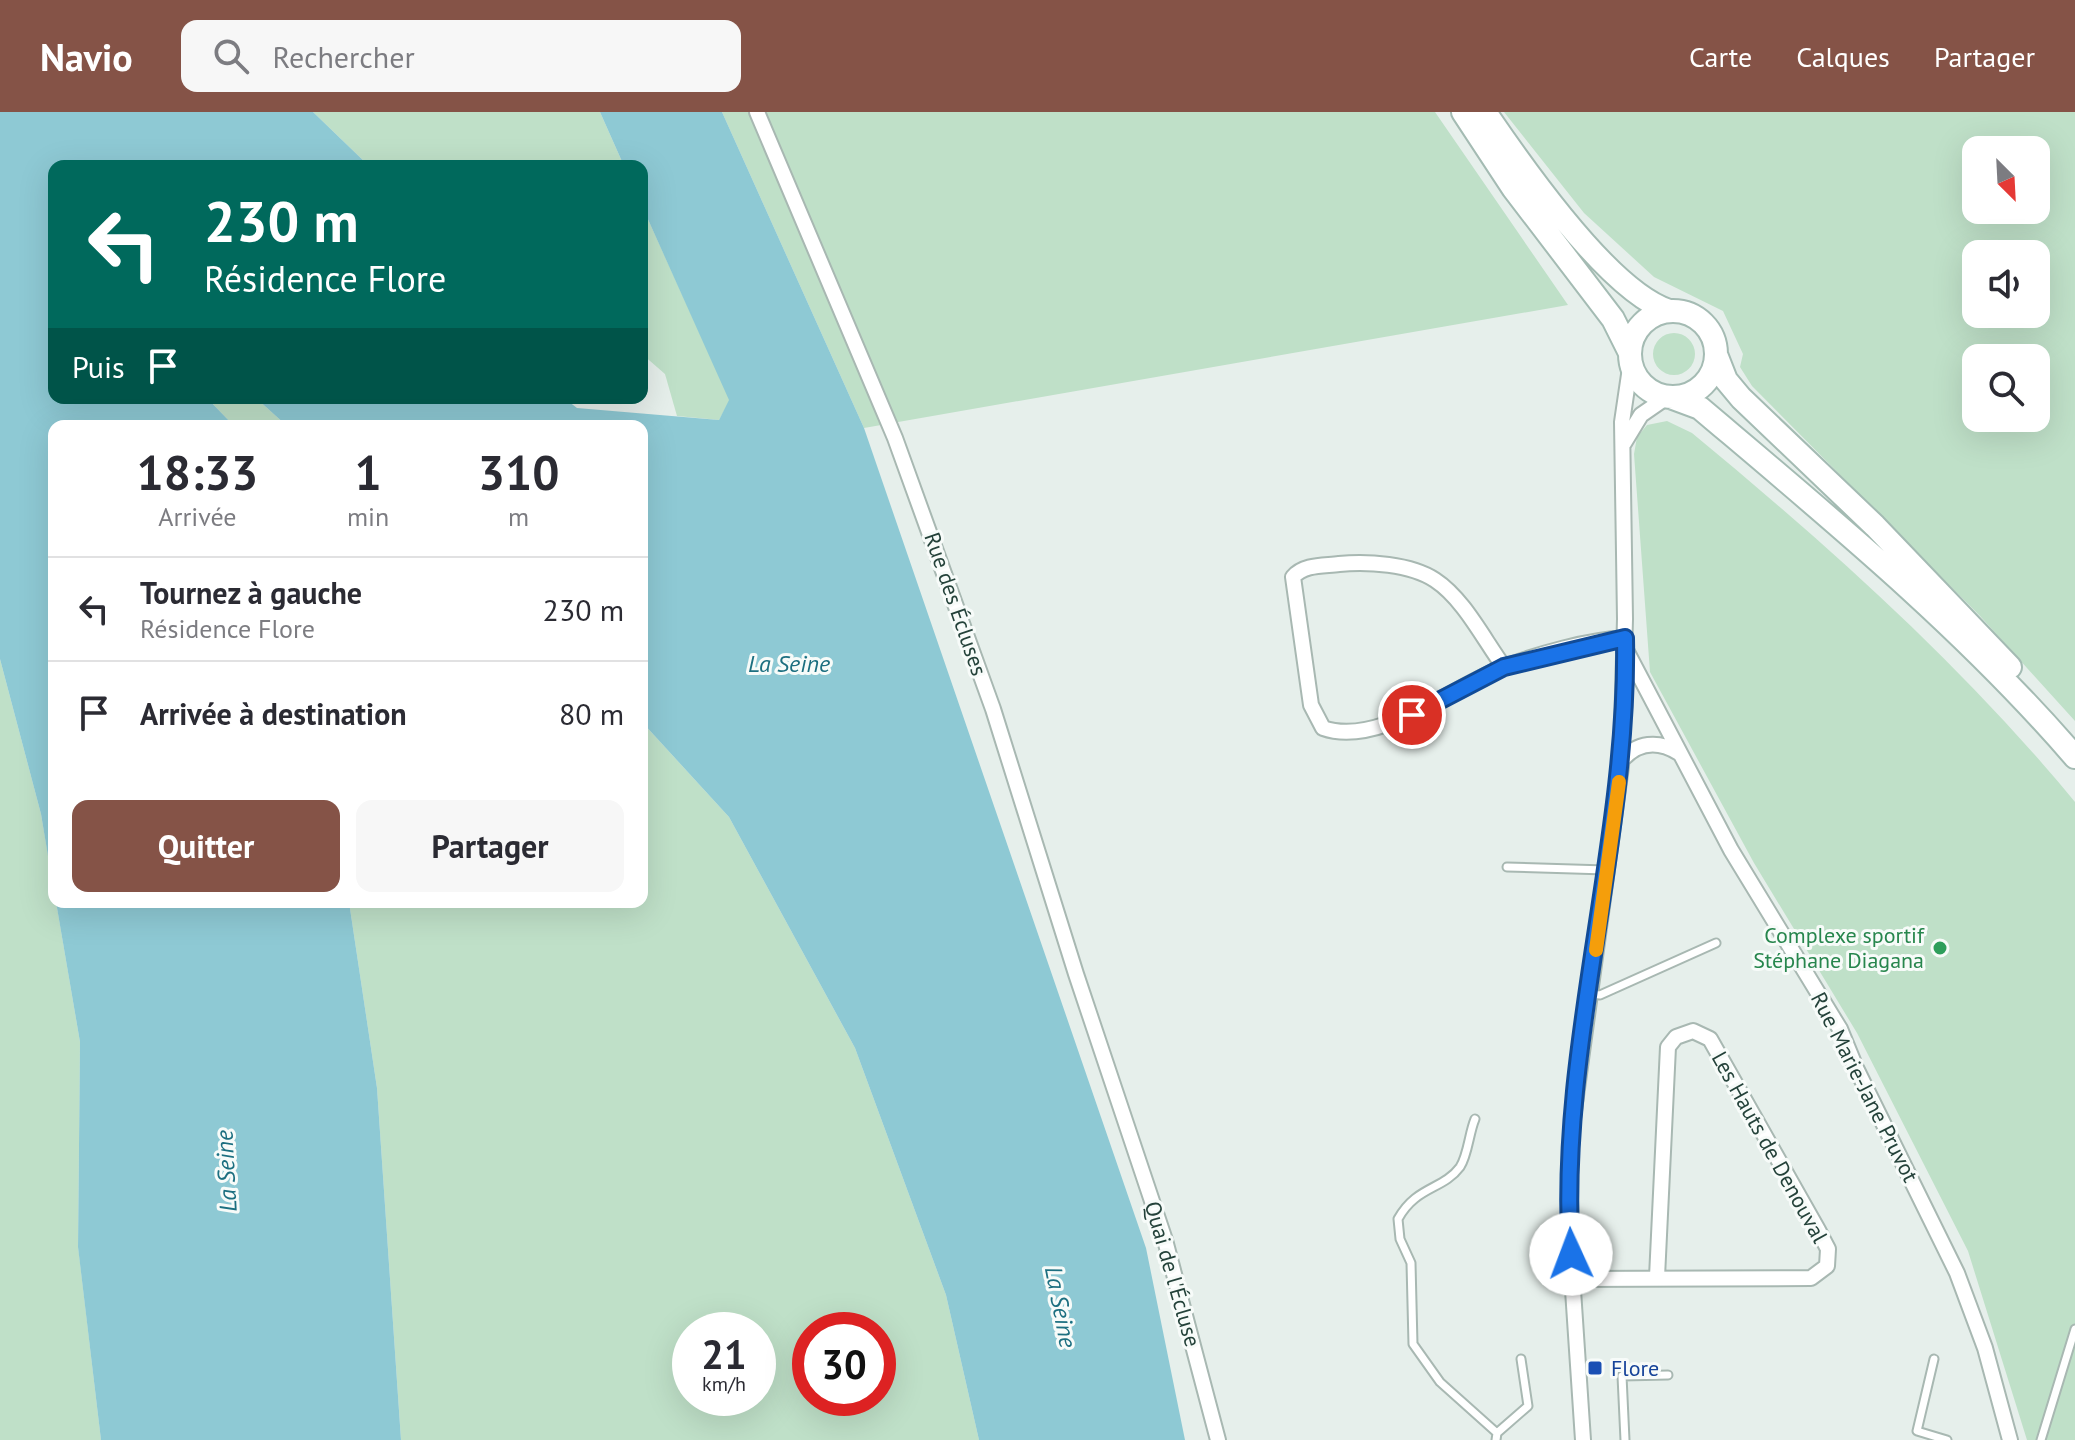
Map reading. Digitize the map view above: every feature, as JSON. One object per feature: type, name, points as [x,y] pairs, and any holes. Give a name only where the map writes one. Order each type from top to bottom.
[{"type":"main road","points":[[1463,112],[1513,188],[1613,319],[1643,386],[1706,413],[1911,591],[1990,667],[2075,757]]},
{"type":"main road","points":[[1485,112],[1539,188],[1595,253],[1648,302],[1669,311],[1688,313],[1704,323],[1714,339],[1726,380],[1741,398],[1895,547],[2075,739]]},
{"type":"main road","points":[[1630,357],[1634,336],[1642,325],[1653,316],[1669,311]]},
{"type":"main road","points":[[1670,397],[1690,394],[1705,385],[1717,357]]},
{"type":"street","name":"Rue des Écluses","points":[[757,112],[933,535],[1123,1109]]},
{"type":"street","points":[[1583,1440],[1569,1178],[1621,761],[1625,642],[1622,413],[1630,357]]},
{"type":"street","points":[[1624,443],[1641,415],[1670,397]]},
{"type":"street","points":[[1504,667],[1451,595],[1429,577],[1368,563],[1302,569],[1293,577],[1311,705],[1323,728],[1348,733],[1412,715],[1504,667],[1625,642]]},
{"type":"street","name":"Rue Marie-Jane Pruvot","points":[[1625,642],[1731,850],[1840,1029],[1856,1068],[1934,1222],[1985,1348],[2010,1440]]},
{"type":"street","points":[[1621,761],[1633,750],[1651,744],[1668,746],[1679,753]]},
{"type":"street","name":"Les Hauts de Denouval","points":[[1572,1279],[1811,1278],[1823,1271],[1829,1259],[1818,1230],[1710,1039],[1698,1032],[1676,1037],[1668,1047],[1657,1277]]},
{"type":"street","name":"Quai de l'Écluse","points":[[1123,1109],[1165,1240],[1218,1440]]},
{"type":"lane","points":[[1507,867],[1606,870]]},
{"type":"lane","points":[[1590,994],[1600,995],[1716,943]]},
{"type":"lane","points":[[1475,1119],[1461,1166],[1447,1178],[1418,1193],[1398,1219],[1400,1239],[1411,1263],[1413,1344],[1440,1382],[1497,1436],[1528,1406],[1521,1359]]},
{"type":"lane","points":[[2041,1440],[2075,1329]]},
{"type":"lane","points":[[1934,1359],[1917,1431],[1947,1440]]},
{"type":"lane","points":[[1625,1440],[1622,1376],[1668,1375]]},
{"type":"green space","points":[[313,112],[600,112],[621,160],[363,160]]},
{"type":"green space","points":[[722,112],[1435,112],[1568,305],[864,428]]},
{"type":"green space","points":[[1504,112],[2075,112],[2075,721],[1980,616],[1752,386],[1740,367],[1743,354],[1723,311],[1654,277],[1584,213]]},
{"type":"green space","points":[[648,219],[730,400],[719,420],[677,416],[665,374],[648,359]]},
{"type":"green space","points":[[1674,333],[1689,339],[1695,354],[1689,369],[1674,375],[1659,369],[1653,354],[1659,339]]},
{"type":"green space","points":[[213,404],[263,404],[280,420],[228,420]]},
{"type":"green space","name":"Complexe sportif Stéphane Diagana","points":[[1667,421],[1692,433],[1844,563],[1987,702],[2075,802],[2075,1440],[2027,1440],[1968,1251],[1857,1033],[1754,863],[1650,672],[1634,454],[1637,437],[1647,425]]},
{"type":"green space","points":[[0,659],[41,814],[48,855],[48,908],[57,908],[80,1042],[78,1246],[101,1440],[0,1440]]},
{"type":"green space","points":[[648,729],[729,817],[855,1048],[946,1295],[979,1440],[401,1440],[377,1088],[350,908],[648,908]]},
{"type":"water","points":[[0,112],[313,112],[363,160],[48,160],[48,404],[213,404],[228,420],[48,420],[48,856],[41,814],[0,659]]},
{"type":"water","name":"La Seine","points":[[600,112],[722,112],[864,428],[1146,1248],[1185,1440],[979,1440],[946,1295],[855,1048],[729,817],[648,729],[648,420],[280,420],[263,404],[572,404],[577,408],[719,420],[729,400],[648,219],[648,160],[621,160]]},
{"type":"water","name":"La Seine","points":[[57,908],[350,908],[377,1088],[401,1440],[101,1440],[78,1247],[80,1042]]},
{"type":"slow traffic","points":[[1596,950],[1619,782]]},
{"type":"place","name":"Complexe sportif Stéphane Diagana","points":[[1940,948]]},
{"type":"place","name":"Flore","points":[[1595,1368]]},
{"type":"route","points":[[1412,715],[1504,667],[1607,639],[1625,638],[1621,767],[1573,1118],[1569,1178],[1571,1254]]}]
